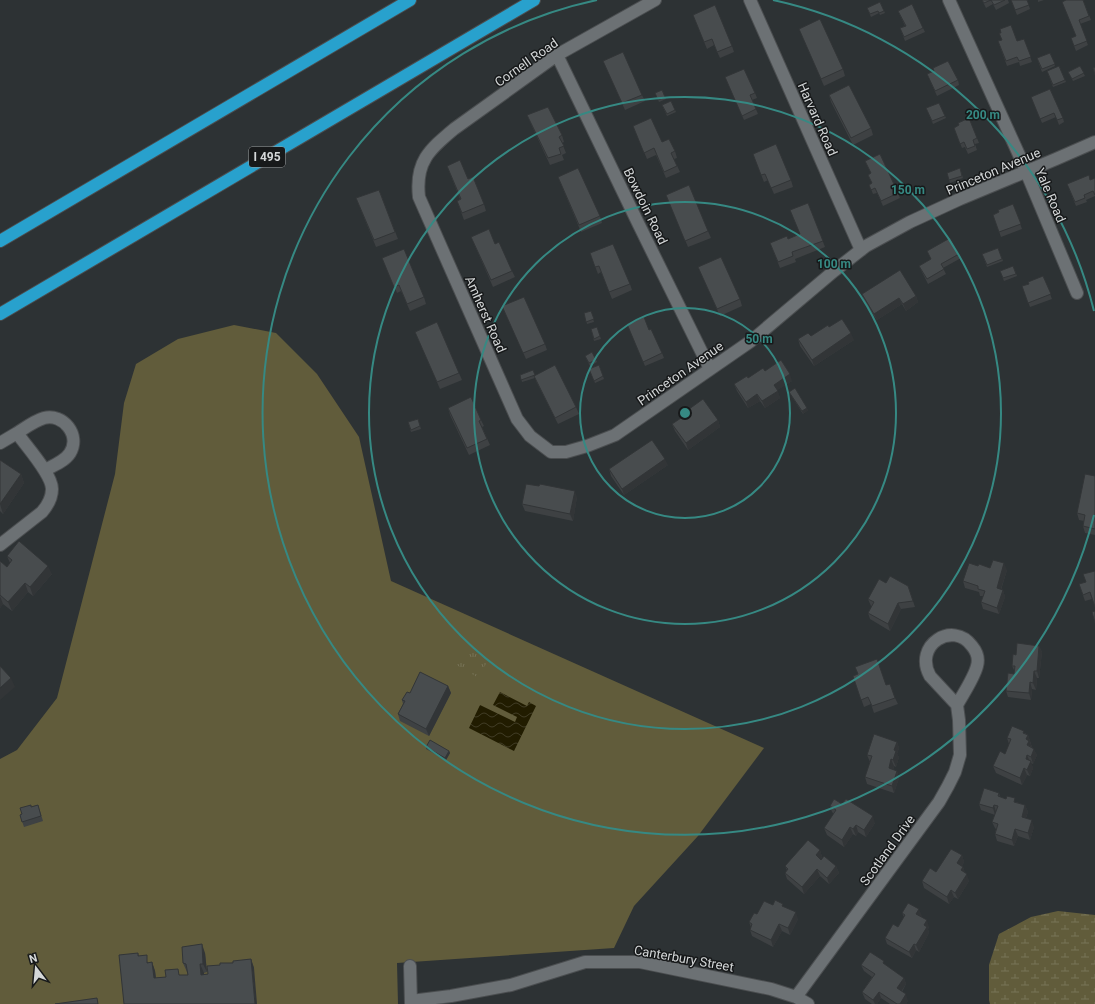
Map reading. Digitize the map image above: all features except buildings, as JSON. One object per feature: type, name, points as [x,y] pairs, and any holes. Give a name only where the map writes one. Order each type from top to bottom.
[{"type":"highway","points":[[0,240],[410,0]]},
{"type":"highway","name":"I 495","points":[[0,314],[534,0]]},
{"type":"street","name":"Cornell Road","points":[[423,162],[431,151],[454,129],[557,55],[655,0]]},
{"type":"street","name":"Harvard Road","points":[[750,0],[861,250]]},
{"type":"street","name":"Yale Road","points":[[949,0],[1026,172],[1077,292]]},
{"type":"street","name":"Bowdoin Road","points":[[557,55],[710,369]]},
{"type":"street","name":"Princeton Avenue","points":[[566,452],[587,446],[615,435],[751,341],[866,246],[910,222],[960,199],[1095,142]]},
{"type":"street","name":"Amherst Road","points":[[423,162],[418,180],[419,197],[517,419],[530,436],[551,452],[566,452]]},
{"type":"street","points":[[0,443],[45,418],[55,418],[64,422],[68,426],[73,439],[70,454],[63,460],[45,470]]},
{"type":"street","points":[[0,545],[36,518],[48,505],[51,497],[52,488],[50,479],[17,433]]},
{"type":"street","points":[[950,635],[962,637],[971,644],[978,659],[976,671],[956,705],[930,676],[926,666],[926,655],[931,645],[940,638],[950,635]]},
{"type":"street","name":"Scotland Drive","points":[[796,997],[939,802],[948,786],[955,772],[960,755],[959,720],[956,705]]},
{"type":"street","name":"Canterbury Street","points":[[411,1003],[511,985],[585,962],[640,962],[771,989],[796,997],[808,1004]]},
{"type":"street","points":[[410,966],[411,1003]]},
{"type":"green space","points":[[234,325],[276,333],[317,374],[359,437],[391,581],[764,748],[698,836],[634,906],[614,948],[397,963],[398,1004],[0,1004],[0,759],[17,750],[57,698],[115,474],[124,403],[136,364],[178,339]]},
{"type":"green space","points":[[462,647],[489,660],[477,677],[453,663]]},
{"type":"green space","points":[[1058,911],[1095,915],[1095,1004],[990,1004],[989,965],[999,934],[1031,917]]},
{"type":"water","points":[[500,692],[527,706],[529,702],[536,706],[514,751],[469,728],[480,705],[515,722],[517,717],[493,705]]}]
